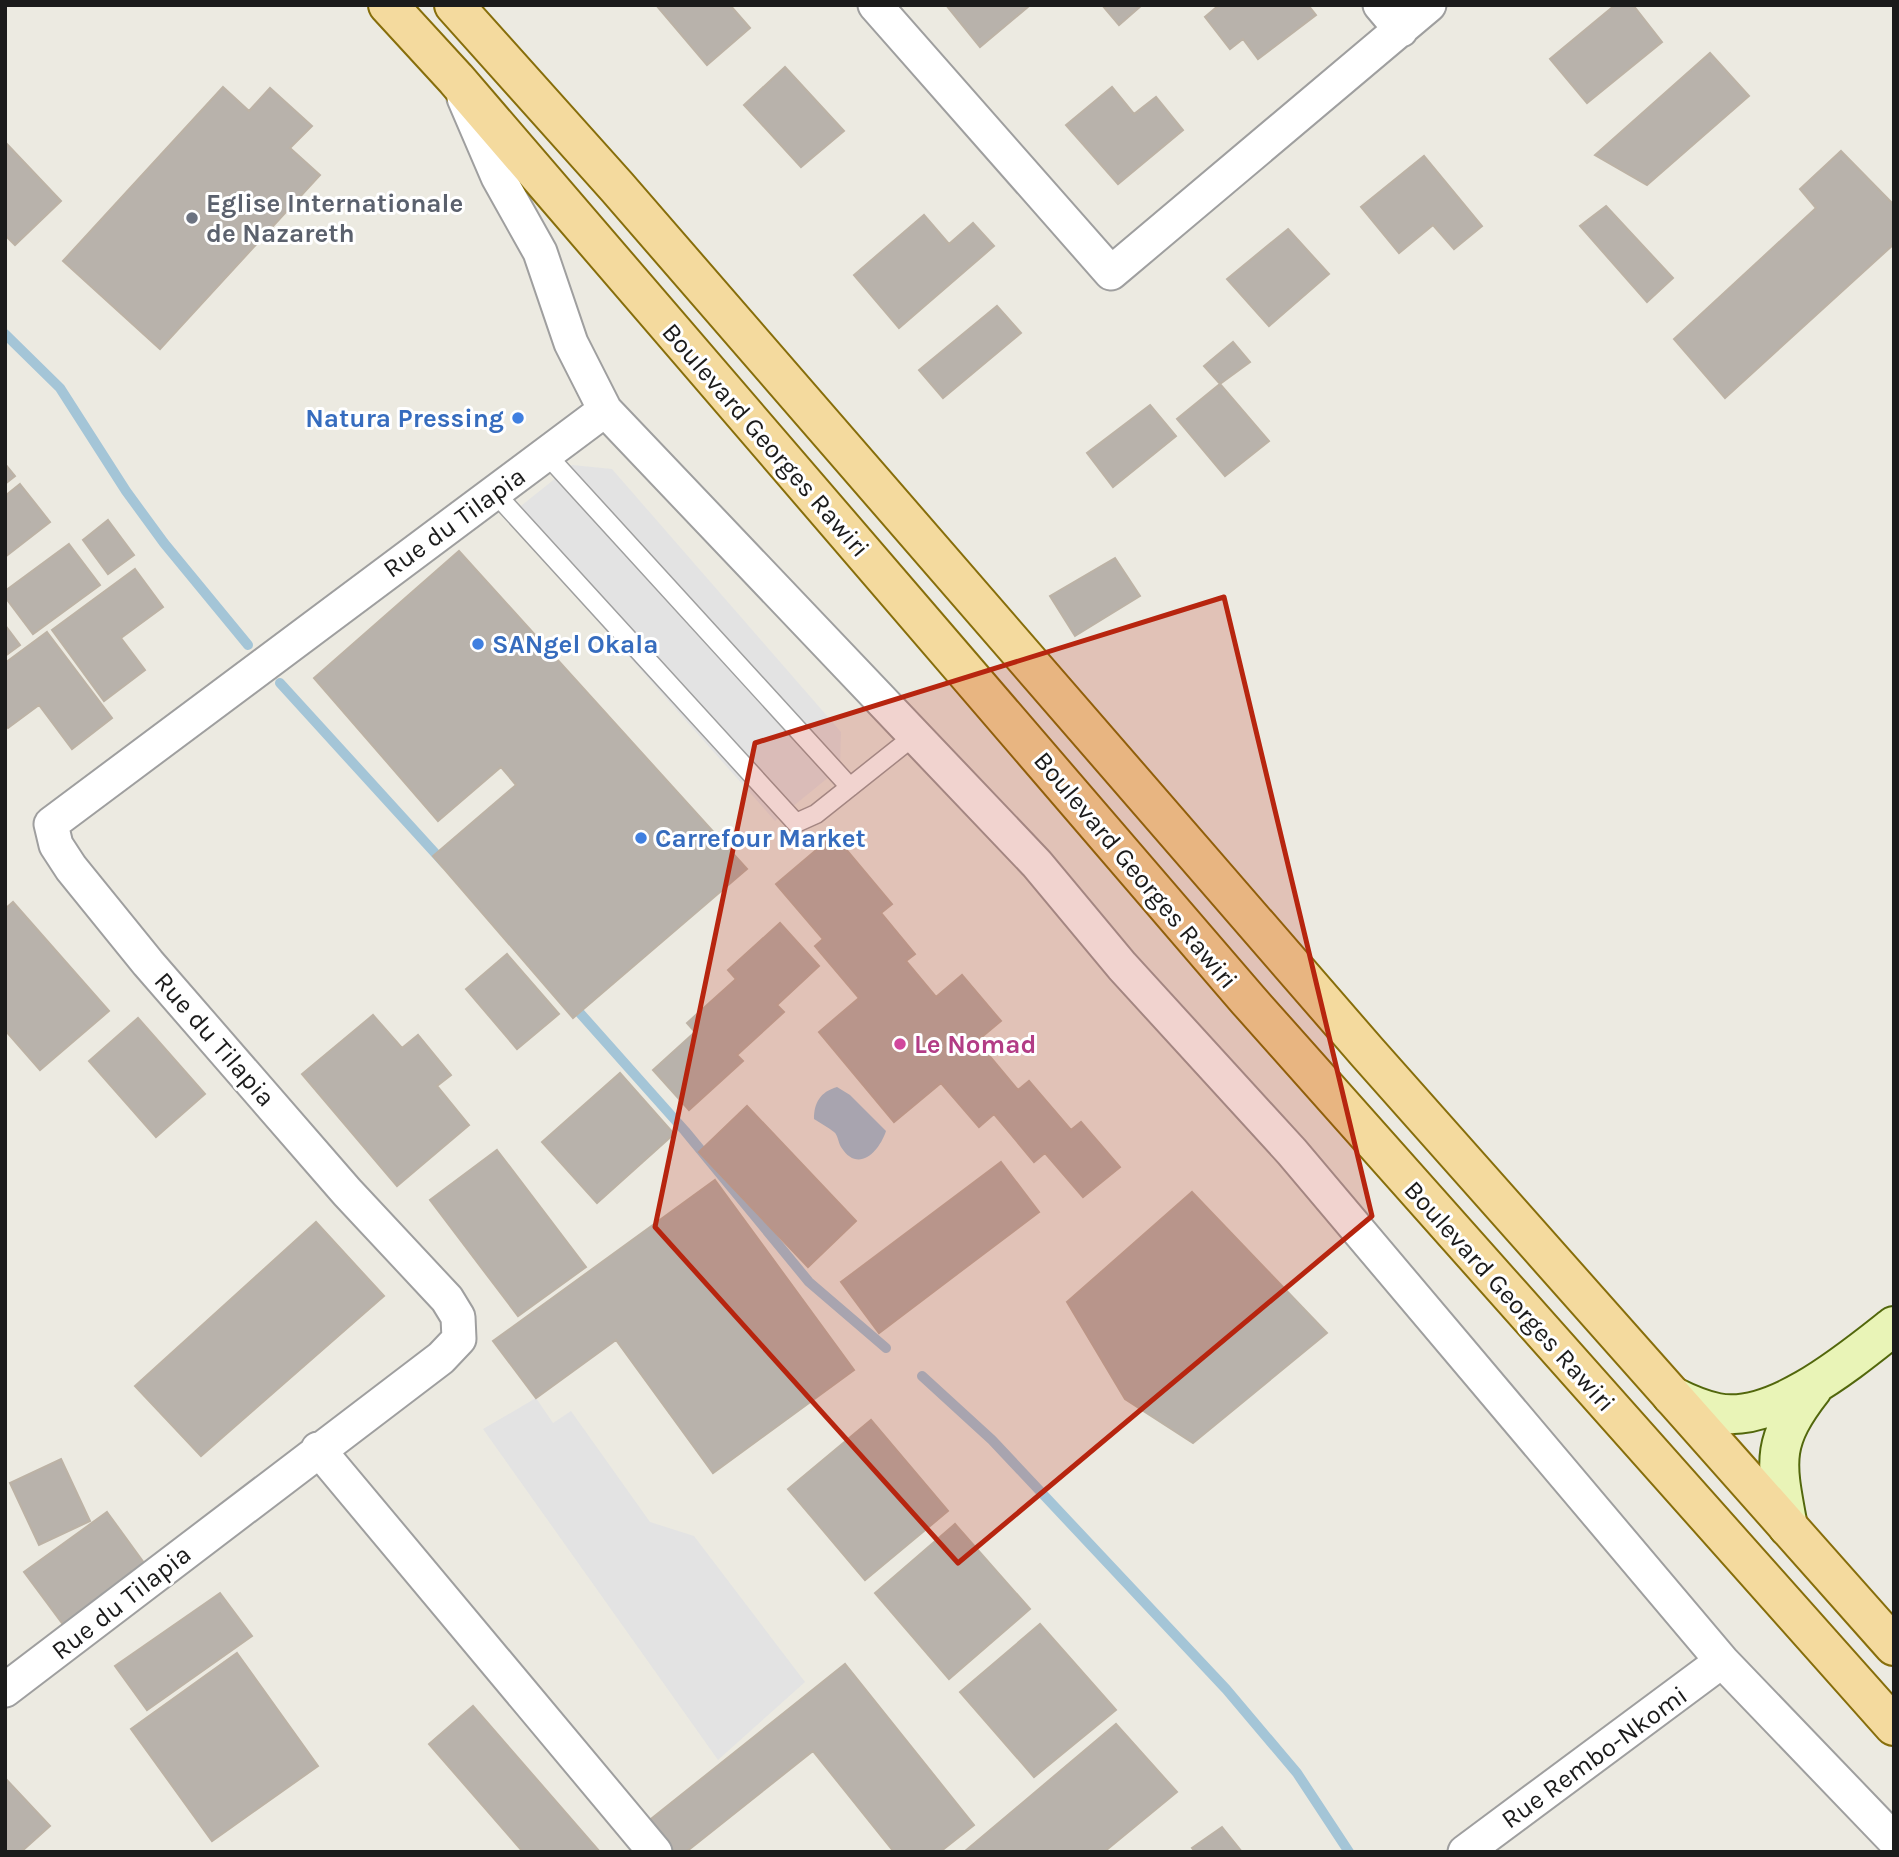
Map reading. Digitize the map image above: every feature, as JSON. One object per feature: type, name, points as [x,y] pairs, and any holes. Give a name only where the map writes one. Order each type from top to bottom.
[{"type":"main road","name":"Boulevard Georges Rawiri","points":[[388,5],[456,79],[1257,1010],[1894,1726]]},
{"type":"main road","name":"Boulevard Georges Rawiri","points":[[454,5],[617,187],[1367,1052],[1894,1646]]},
{"type":"main road","points":[[1788,1527],[1778,1455],[1791,1417],[1813,1388],[1894,1326]]},
{"type":"main road","points":[[1672,1396],[1718,1414],[1736,1414],[1770,1405],[1813,1388]]},
{"type":"street","points":[[874,5],[1111,274],[1429,5]]},
{"type":"street","points":[[1380,5],[1401,30]]},
{"type":"street","points":[[456,79],[498,177],[540,252],[571,343],[605,410],[1037,864],[1122,966],[1292,1152],[1722,1661],[1894,1840]]},
{"type":"street","name":"Rue du Tilapia","points":[[5,1690],[318,1449],[441,1358],[458,1339],[458,1317],[447,1299],[347,1192],[148,962],[71,868],[56,845],[51,824],[605,410]]},
{"type":"street","points":[[318,1449],[654,1852]]},
{"type":"street","name":"Rue Rembo-Nkomi","points":[[1465,1852],[1722,1661]]},
{"type":"lane","points":[[546,454],[850,787]]},
{"type":"lane","points":[[494,492],[796,823],[817,814],[914,736]]},
{"type":"highlighted area","points":[[1224,597],[1372,1216],[958,1563],[655,1227],[755,743]]},
{"type":"shaded area","points":[[572,465],[612,469],[841,732],[840,768],[775,821],[506,518]]},
{"type":"shaded area","points":[[536,1398],[553,1423],[571,1411],[650,1522],[694,1536],[805,1682],[718,1760],[483,1429]]},
{"type":"water","points":[[837,1087],[850,1095],[886,1131],[878,1146],[867,1157],[854,1159],[848,1155],[835,1133],[814,1119],[819,1099]]},
{"type":"building","points":[[656,5],[730,5],[750,28],[707,65]]},
{"type":"building","points":[[946,5],[1029,5],[1029,6],[980,47]]},
{"type":"building","points":[[1102,5],[1142,5],[1119,25]]},
{"type":"building","points":[[1219,5],[1308,5],[1316,15],[1258,59],[1243,39],[1230,49],[1205,17]]},
{"type":"building","points":[[1615,5],[1633,5],[1662,42],[1587,103],[1550,59]]},
{"type":"building","points":[[1710,53],[1749,96],[1647,185],[1595,155]]},
{"type":"building","points":[[785,67],[844,131],[801,167],[744,105]]},
{"type":"building","name":"Eglise Internationale de Nazareth","points":[[223,87],[249,111],[270,88],[312,126],[290,148],[320,175],[160,349],[63,261]]},
{"type":"building","points":[[1112,87],[1134,114],[1156,97],[1183,130],[1118,184],[1066,125]]},
{"type":"building","points":[[5,142],[61,201],[15,245],[5,235]]},
{"type":"building","points":[[1841,151],[1894,205],[1894,244],[1725,398],[1674,339],[1816,208],[1800,189]]},
{"type":"building","points":[[1424,156],[1482,226],[1454,249],[1433,225],[1399,253],[1361,207]]},
{"type":"building","points":[[1606,206],[1673,278],[1647,302],[1580,226]]},
{"type":"building","points":[[924,215],[949,244],[973,223],[994,246],[899,328],[854,275]]},
{"type":"building","points":[[1288,229],[1329,274],[1269,326],[1227,279]]},
{"type":"building","points":[[997,306],[1021,333],[943,398],[919,370]]},
{"type":"building","points":[[1233,342],[1250,362],[1220,384],[1204,366]]},
{"type":"building","points":[[1220,384],[1269,441],[1225,476],[1177,419]]},
{"type":"building","points":[[1150,405],[1176,436],[1113,487],[1087,453]]},
{"type":"building","points":[[5,464],[15,476],[5,484]]},
{"type":"building","points":[[20,484],[50,522],[5,557],[5,496]]},
{"type":"building","points":[[108,520],[134,555],[108,574],[83,540]]},
{"type":"building","points":[[69,544],[100,585],[33,634],[5,597],[5,591]]},
{"type":"building","points":[[459,551],[747,869],[573,1018],[433,856],[516,785],[501,767],[438,821],[314,678]]},
{"type":"building","points":[[1115,558],[1140,596],[1075,636],[1050,596]]},
{"type":"building","points":[[135,569],[163,607],[121,638],[145,670],[104,701],[52,630]]},
{"type":"building","points":[[5,625],[20,645],[5,656]]},
{"type":"building","points":[[47,632],[112,718],[72,749],[39,705],[8,728],[5,725],[5,663]]},
{"type":"building","points":[[834,835],[892,904],[881,913],[915,954],[906,961],[936,997],[962,975],[1001,1021],[977,1041],[1018,1090],[1029,1081],[1071,1130],[1081,1122],[1120,1167],[1083,1197],[1045,1153],[1034,1162],[994,1114],[979,1127],[941,1083],[894,1122],[819,1032],[859,998],[815,946],[823,939],[776,884]]},
{"type":"building","points":[[13,902],[109,1011],[40,1070],[5,1030],[5,909]]},
{"type":"building","points":[[780,923],[819,966],[777,1005],[784,1012],[737,1055],[743,1061],[689,1110],[653,1070],[695,1032],[687,1023],[736,979],[728,970]]},
{"type":"building","points":[[507,954],[559,1014],[517,1049],[466,989]]},
{"type":"building","points":[[373,1015],[402,1048],[418,1035],[451,1075],[437,1086],[469,1125],[397,1186],[302,1074]]},
{"type":"building","points":[[138,1018],[205,1094],[156,1137],[89,1061]]},
{"type":"building","points":[[620,1073],[674,1134],[597,1203],[542,1142]]},
{"type":"building","points":[[747,1106],[856,1221],[808,1267],[699,1152]]},
{"type":"building","points":[[497,1150],[586,1267],[518,1316],[430,1200]]},
{"type":"building","points":[[1001,1162],[1039,1212],[879,1333],[841,1282]]},
{"type":"building","points":[[715,1180],[854,1370],[713,1473],[616,1340],[536,1398],[493,1341]]},
{"type":"building","points":[[1192,1192],[1327,1333],[1193,1443],[1125,1399],[1067,1302]]},
{"type":"building","points":[[316,1222],[384,1296],[201,1456],[135,1386]]},
{"type":"building","points":[[871,1420],[948,1511],[865,1580],[788,1489]]},
{"type":"building","points":[[61,1459],[90,1521],[39,1545],[10,1483]]},
{"type":"building","points":[[107,1512],[147,1567],[65,1627],[24,1572]]},
{"type":"building","points":[[955,1524],[1030,1609],[949,1679],[875,1593]]},
{"type":"building","points":[[220,1593],[252,1636],[147,1710],[115,1666]]},
{"type":"building","points":[[1040,1624],[1116,1710],[1034,1777],[960,1692]]},
{"type":"building","points":[[237,1653],[318,1766],[212,1841],[131,1729]]},
{"type":"building","points":[[845,1664],[974,1825],[940,1852],[894,1852],[813,1751],[686,1852],[669,1852],[646,1823]]},
{"type":"building","points":[[473,1706],[600,1852],[523,1852],[429,1744]]},
{"type":"building","points":[[1116,1724],[1177,1792],[1104,1852],[964,1852]]},
{"type":"building","points":[[5,1778],[50,1826],[21,1852],[5,1852]]},
{"type":"building","points":[[1222,1827],[1242,1852],[1195,1852],[1192,1848]]},
{"type":"waterway","points":[[5,334],[60,388],[126,491],[164,543],[248,645]]},
{"type":"waterway","points":[[280,683],[445,864]]},
{"type":"waterway","points":[[571,1003],[685,1131],[809,1282],[886,1348]]},
{"type":"waterway","points":[[922,1376],[992,1440],[1226,1689],[1297,1773],[1349,1852]]},
{"type":"place","name":"Eglise Internationale de Nazareth","points":[[192,218]]},
{"type":"place","name":"Natura Pressing","points":[[518,418]]},
{"type":"place","name":"SANgel Okala","points":[[478,644]]},
{"type":"place","name":"Carrefour Market","points":[[641,838]]},
{"type":"place","name":"Le Nomad","points":[[900,1044]]}]
